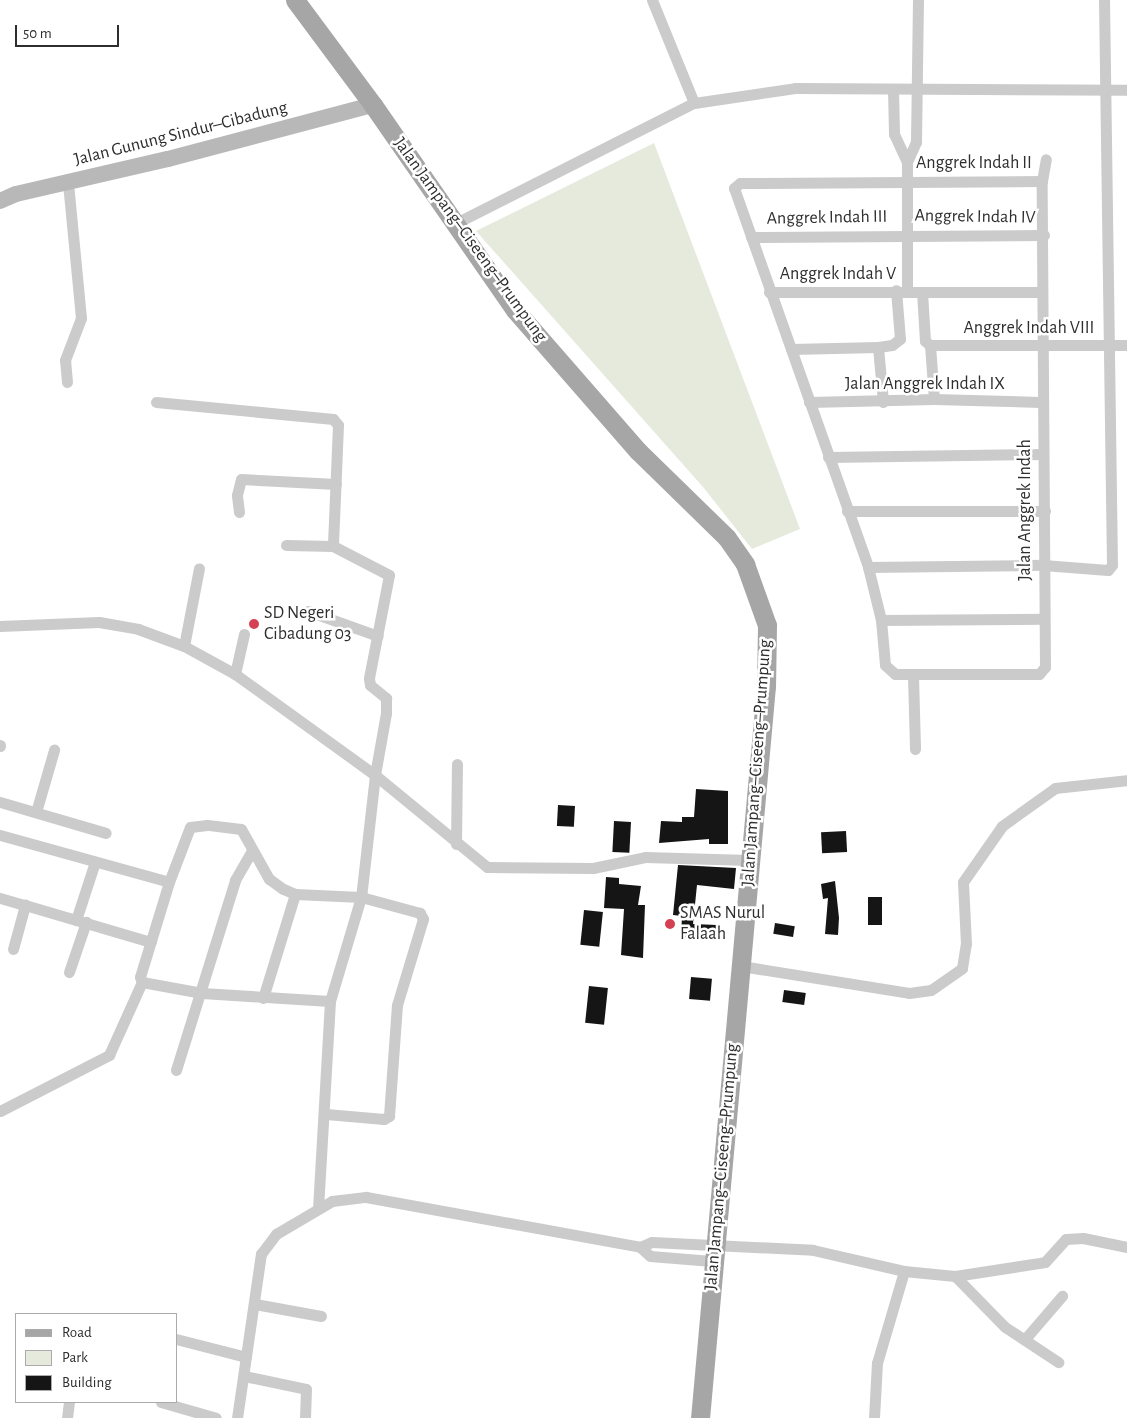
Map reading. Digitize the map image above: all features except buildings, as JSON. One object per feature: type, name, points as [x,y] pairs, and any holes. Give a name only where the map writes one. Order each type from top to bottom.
[{"type":"main road","name":"Jalan Jampang–Ciseeng–Prumpung","points":[[295,0],[373,105],[515,310],[595,404],[727,538],[744,564],[767,624],[768,653],[741,966],[713,1254],[700,1418]]},
{"type":"street","points":[[652,0],[694,103]]},
{"type":"street","points":[[791,349],[892,345],[900,339],[907,162],[916,142],[918,0]]},
{"type":"street","points":[[868,567],[1042,566],[1108,570],[1112,565],[1104,0]]},
{"type":"street","points":[[454,224],[658,119],[694,103],[795,88],[1104,88],[1127,90]]},
{"type":"street","points":[[893,89],[894,134],[907,162]]},
{"type":"street","name":"Jalan Gunung Sindur–Cibadung","points":[[0,201],[16,194],[68,184],[373,105]]},
{"type":"street","name":"Jalan Anggrek Indah","points":[[914,676],[1034,675],[1043,671],[1042,566],[1045,511],[1041,347],[1044,235],[1042,181],[1046,159]]},
{"type":"street","name":"Anggrek Indah II","points":[[750,237],[735,195],[734,188],[740,183],[906,180],[1042,181]]},
{"type":"street","points":[[67,382],[65,360],[81,318],[68,184]]},
{"type":"street","name":"Anggrek Indah IV","points":[[905,234],[1044,235]]},
{"type":"street","name":"Anggrek Indah III","points":[[750,237],[905,234]]},
{"type":"street","points":[[750,237],[768,292],[791,349],[868,567],[881,620],[887,669],[895,674],[914,676],[915,749]]},
{"type":"street","name":"Anggrek Indah V","points":[[768,292],[1042,292]]},
{"type":"street","points":[[922,292],[925,342],[930,345],[934,399]]},
{"type":"street","name":"Anggrek Indah VIII","points":[[930,345],[1041,347],[1127,345]]},
{"type":"street","points":[[878,346],[883,402]]},
{"type":"street","name":"Jalan Anggrek Indah IX","points":[[809,402],[883,402],[934,399],[1041,402]]},
{"type":"street","points":[[156,402],[334,420],[338,425],[332,546]]},
{"type":"street","points":[[828,457],[1043,454]]},
{"type":"street","points":[[239,512],[237,495],[241,479],[336,484]]},
{"type":"street","points":[[847,511],[1045,511]]},
{"type":"street","points":[[286,545],[332,546],[389,575],[369,678],[370,684],[386,698],[386,713],[375,776],[361,897],[330,1001],[326,1114],[318,1207]]},
{"type":"street","points":[[184,646],[199,568]]},
{"type":"street","points":[[308,611],[378,636]]},
{"type":"street","points":[[881,620],[1044,619]]},
{"type":"street","points":[[0,626],[99,622],[138,629],[184,646],[235,674],[375,776],[486,867],[593,868],[645,857],[749,860]]},
{"type":"street","points":[[235,674],[244,634]]},
{"type":"street","points":[[36,812],[54,750]]},
{"type":"street","points":[[456,764],[456,844]]},
{"type":"street","points":[[741,966],[909,993],[931,990],[962,968],[966,944],[963,882],[1002,826],[1054,788],[1127,780]]},
{"type":"street","points":[[0,802],[106,833]]},
{"type":"street","points":[[0,1111],[109,1055],[142,982],[140,977],[169,882],[190,827],[235,827],[241,829],[275,886],[295,894],[361,897],[420,913],[423,919],[397,1005],[389,1116],[384,1120],[326,1114]]},
{"type":"street","points":[[0,835],[169,882]]},
{"type":"street","points":[[176,1070],[202,993],[235,880],[252,850]]},
{"type":"street","points":[[69,972],[95,862]]},
{"type":"street","points":[[263,998],[295,894]]},
{"type":"street","points":[[0,898],[151,942]]},
{"type":"street","points":[[13,949],[25,905]]},
{"type":"street","points":[[142,982],[202,993],[330,1001]]},
{"type":"street","points":[[237,1418],[264,1247],[276,1234],[318,1207],[332,1201],[366,1197],[640,1247],[652,1242],[713,1254],[813,1250],[904,1271],[955,1276],[1045,1262],[1066,1238],[1083,1238],[1127,1247]]},
{"type":"street","points":[[874,1418],[878,1363],[904,1271]]},
{"type":"street","points":[[955,1276],[1005,1327],[1058,1362]]},
{"type":"street","points":[[1025,1339],[1062,1296]]},
{"type":"street","points":[[255,1304],[322,1316]]},
{"type":"street","points":[[178,1340],[246,1357]]},
{"type":"street","points":[[244,1376],[306,1389],[305,1418]]},
{"type":"street","points":[[67,1418],[69,1403]]},
{"type":"street","points":[[164,1403],[216,1418]]},
{"type":"green space","points":[[654,143],[800,529],[752,549],[703,487],[476,231]]},
{"type":"place","name":"SD Negeri Cibadung 03","points":[[254,624]]},
{"type":"place","name":"SMAS Nurul Falaah","points":[[670,924]]}]
